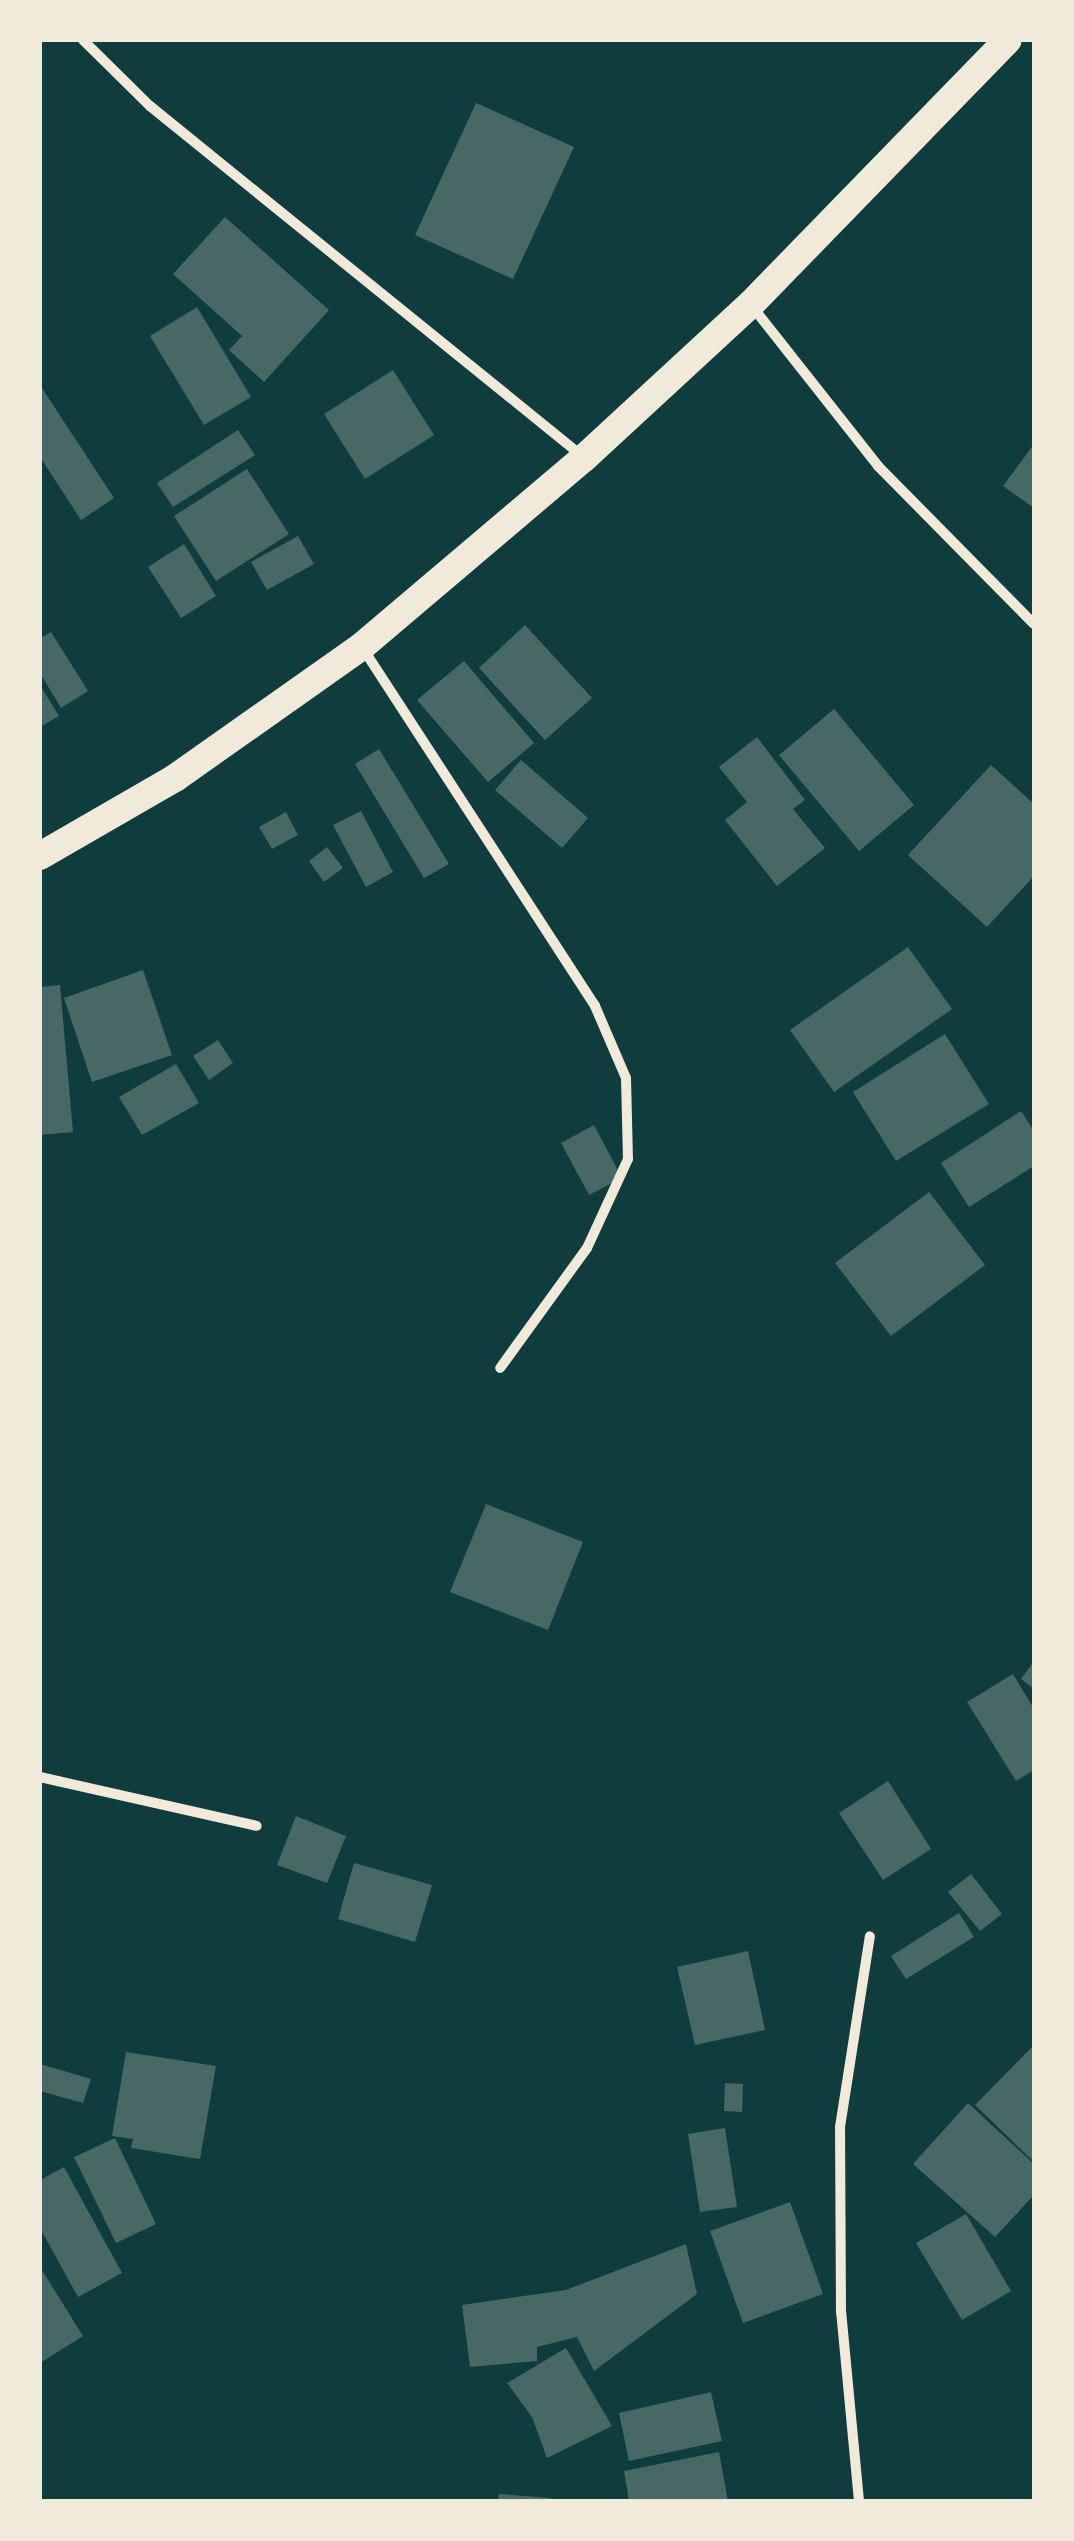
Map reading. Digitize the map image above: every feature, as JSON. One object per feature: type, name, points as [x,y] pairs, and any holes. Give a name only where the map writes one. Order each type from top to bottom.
[{"type":"highway","points":[[40,856],[175,778],[361,646],[584,458],[751,304],[1008,40]]},
{"type":"street","points":[[84,40],[150,106],[584,458]]},
{"type":"street","points":[[751,304],[878,466],[1034,624]]},
{"type":"street","points":[[361,646],[596,1006],[626,1078],[628,1158],[587,1248],[500,1368]]},
{"type":"street","points":[[40,1778],[257,1826]]},
{"type":"street","points":[[860,2501],[841,2312],[840,2127],[870,1936]]},
{"type":"building","points":[[476,103],[574,147],[513,279],[415,235]]},
{"type":"building","points":[[225,217],[329,310],[264,382],[229,350],[242,336],[173,274]]},
{"type":"building","points":[[197,307],[251,397],[204,425],[150,336]]},
{"type":"building","points":[[393,370],[434,435],[365,479],[324,414]]},
{"type":"building","points":[[40,385],[114,498],[81,520],[40,457]]},
{"type":"building","points":[[238,430],[255,455],[173,507],[157,483]]},
{"type":"building","points":[[1034,444],[1034,508],[1003,486]]},
{"type":"building","points":[[247,469],[289,534],[216,581],[174,516]]},
{"type":"building","points":[[298,536],[314,564],[267,590],[251,562]]},
{"type":"building","points":[[184,544],[216,596],[181,618],[148,567]]},
{"type":"building","points":[[525,625],[592,698],[545,740],[479,668]]},
{"type":"building","points":[[51,632],[88,691],[61,708],[40,673],[40,638]]},
{"type":"building","points":[[464,661],[534,743],[488,782],[417,700]]},
{"type":"building","points":[[40,685],[59,716],[40,727]]},
{"type":"building","points":[[834,709],[914,805],[859,851],[779,755]]},
{"type":"building","points":[[757,737],[805,800],[793,809],[825,848],[777,886],[725,820],[747,802],[719,767]]},
{"type":"building","points":[[379,749],[449,864],[424,878],[355,764]]},
{"type":"building","points":[[521,760],[588,818],[562,848],[495,790]]},
{"type":"building","points":[[991,765],[1034,804],[1034,876],[987,927],[908,855]]},
{"type":"building","points":[[361,811],[393,872],[366,887],[333,825]]},
{"type":"building","points":[[286,812],[298,835],[272,849],[259,827]]},
{"type":"building","points":[[327,847],[343,868],[324,882],[309,861]]},
{"type":"building","points":[[908,947],[952,1009],[834,1092],[790,1030]]},
{"type":"building","points":[[143,970],[172,1055],[92,1082],[64,998]]},
{"type":"building","points":[[60,985],[73,1132],[40,1135],[40,987]]},
{"type":"building","points":[[945,1034],[989,1104],[896,1161],[853,1092]]},
{"type":"building","points":[[218,1040],[233,1063],[209,1080],[193,1056]]},
{"type":"building","points":[[176,1064],[199,1103],[142,1135],[119,1097]]},
{"type":"building","points":[[1021,1111],[1034,1131],[1034,1166],[969,1207],[941,1163]]},
{"type":"building","points":[[594,1125],[622,1178],[589,1195],[561,1143]]},
{"type":"building","points":[[929,1192],[985,1265],[891,1336],[835,1263]]},
{"type":"building","points":[[486,1504],[583,1542],[548,1630],[450,1592]]},
{"type":"building","points":[[1034,1661],[1034,1689],[1021,1679]]},
{"type":"building","points":[[1013,1674],[1034,1709],[1034,1770],[1016,1781],[967,1702]]},
{"type":"building","points":[[888,1781],[931,1849],[883,1880],[839,1813]]},
{"type":"building","points":[[296,1816],[346,1836],[327,1883],[277,1865]]},
{"type":"building","points":[[354,1863],[432,1885],[415,1942],[338,1919]]},
{"type":"building","points":[[971,1874],[1002,1914],[980,1931],[948,1892]]},
{"type":"building","points":[[959,1913],[974,1937],[906,1979],[891,1956]]},
{"type":"building","points":[[748,1951],[765,2030],[695,2045],[677,1967]]},
{"type":"building","points":[[1034,2045],[1034,2162],[975,2105]]},
{"type":"building","points":[[126,2052],[216,2066],[200,2159],[131,2148],[133,2139],[112,2136]]},
{"type":"building","points":[[40,2064],[91,2079],[83,2103],[40,2091]]},
{"type":"building","points":[[725,2083],[743,2084],[742,2112],[724,2111]]},
{"type":"building","points":[[968,2103],[1034,2164],[1034,2195],[995,2237],[913,2164]]},
{"type":"building","points":[[725,2128],[737,2207],[700,2212],[688,2134]]},
{"type":"building","points":[[115,2138],[156,2224],[116,2243],[74,2157]]},
{"type":"building","points":[[64,2167],[122,2273],[78,2297],[40,2228],[40,2180]]},
{"type":"building","points":[[790,2202],[823,2294],[743,2323],[710,2231]]},
{"type":"building","points":[[966,2214],[1011,2291],[962,2320],[916,2243]]},
{"type":"building","points":[[686,2244],[697,2294],[594,2371],[577,2337],[537,2347],[537,2361],[470,2367],[462,2305],[566,2290]]},
{"type":"building","points":[[40,2267],[83,2336],[40,2363]]},
{"type":"building","points":[[566,2348],[612,2426],[547,2458],[532,2417],[507,2383]]},
{"type":"building","points":[[711,2392],[722,2441],[629,2461],[619,2413]]},
{"type":"building","points":[[719,2452],[728,2501],[629,2501],[624,2471]]},
{"type":"building","points":[[499,2494],[551,2498],[551,2501],[498,2501]]}]
